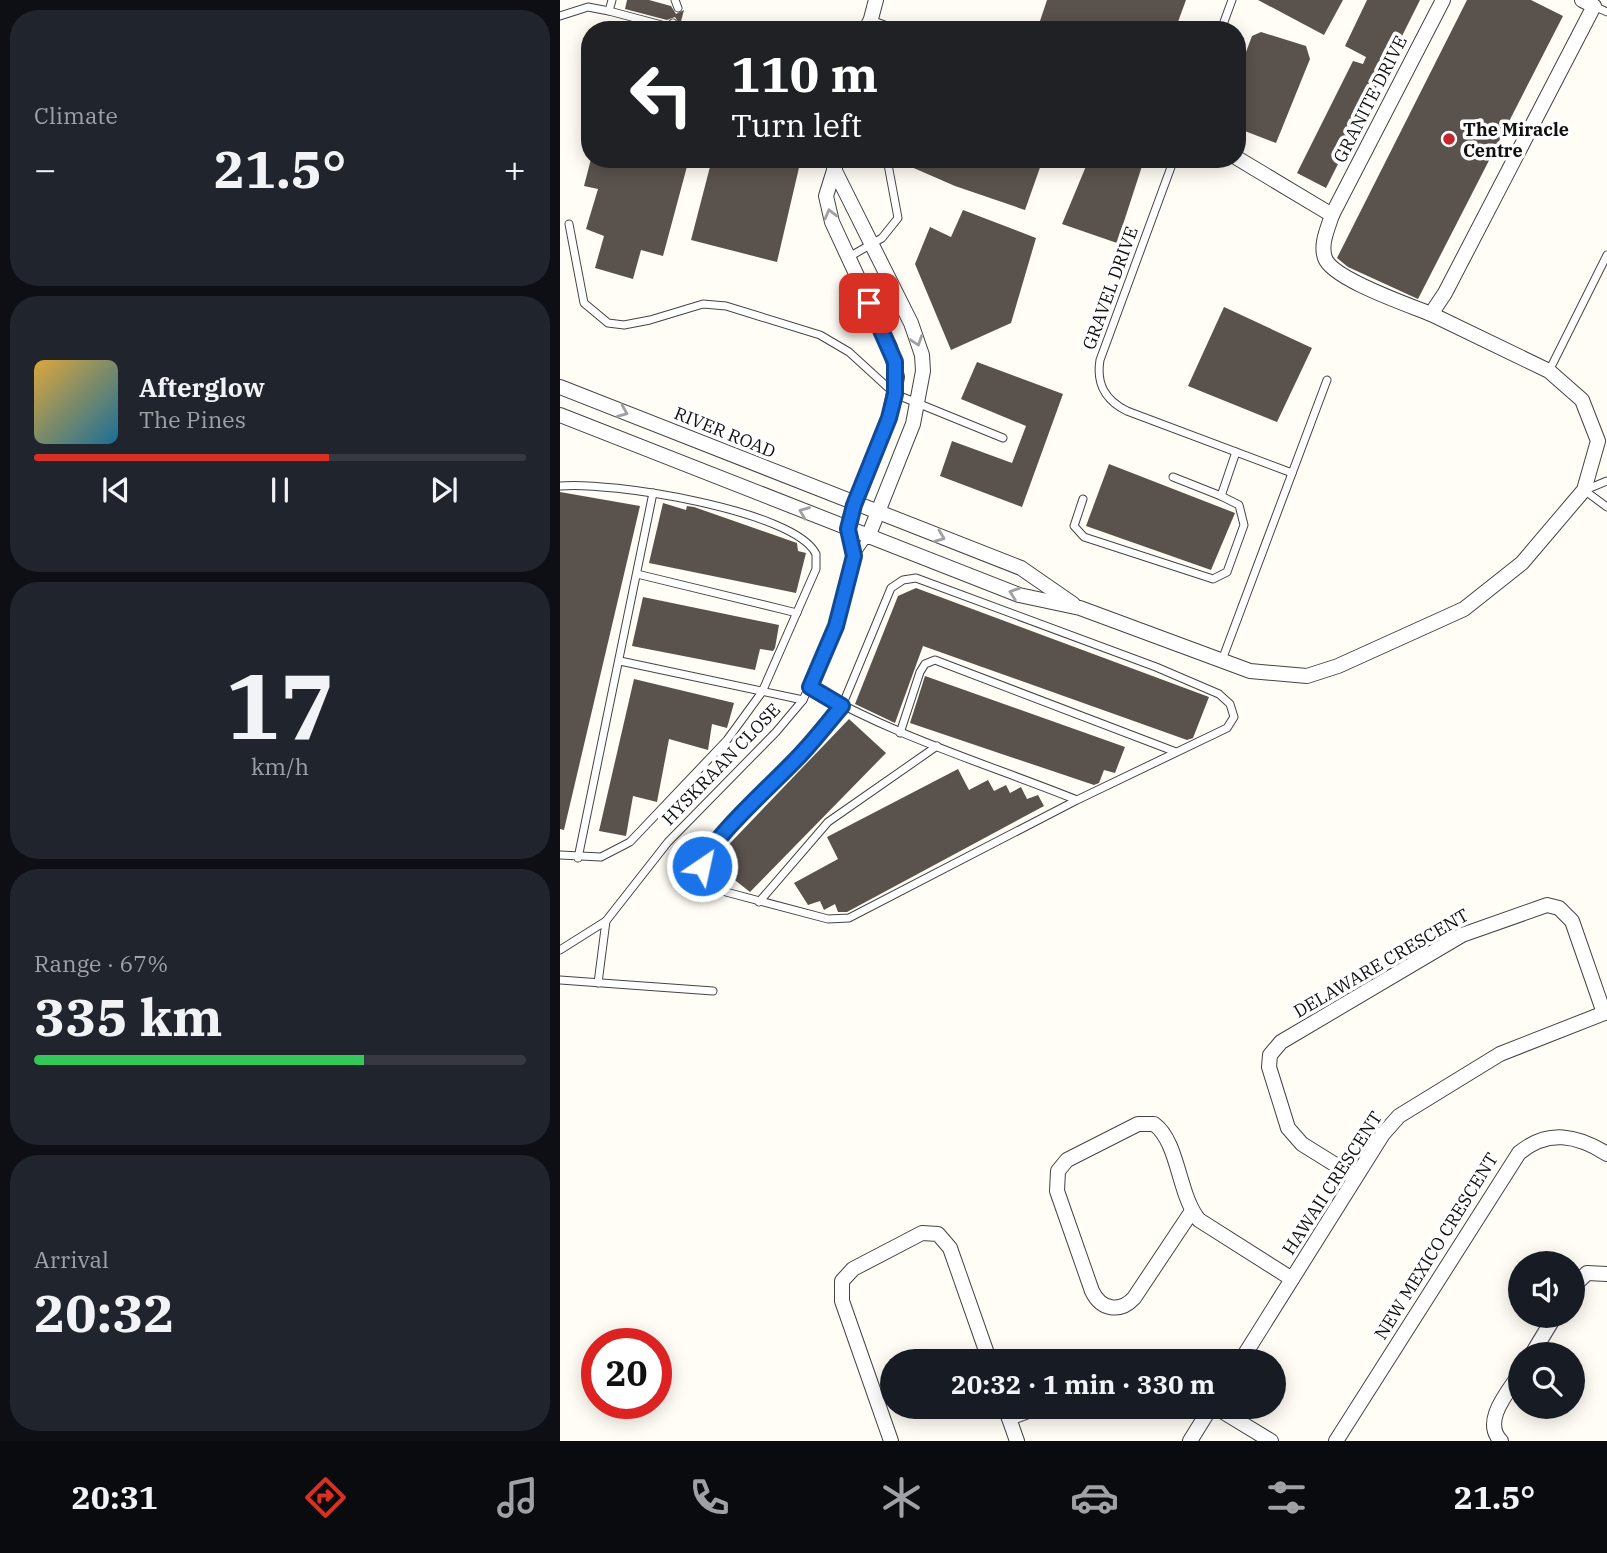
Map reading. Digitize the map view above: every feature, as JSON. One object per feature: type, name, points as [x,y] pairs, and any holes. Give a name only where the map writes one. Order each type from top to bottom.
[{"type":"street","points":[[871,21],[876,0]]},
{"type":"street","name":"GRANITE DRIVE","points":[[1443,0],[1332,215],[1323,244],[1325,260],[1337,273],[1431,314],[1549,371],[1582,400],[1598,441],[1584,490]]},
{"type":"street","points":[[1431,314],[1445,293],[1594,6]]},
{"type":"street","points":[[1246,163],[1332,215]]},
{"type":"street","points":[[835,168],[826,197],[832,222],[890,347],[897,377],[889,418],[854,505],[848,529]]},
{"type":"street","points":[[838,168],[911,323],[922,355],[919,402],[868,537]]},
{"type":"street","name":"RIVER ROAD","points":[[560,387],[854,505],[1021,568],[1080,608]]},
{"type":"street","points":[[560,415],[1019,595],[1080,608],[1250,671],[1307,676],[1338,666],[1464,609],[1522,563],[1584,490]]},
{"type":"street","name":"DELAWARE CRESCENT","points":[[1356,1177],[1302,1144],[1288,1128],[1269,1067],[1270,1055],[1281,1042],[1455,939],[1547,905],[1559,908],[1572,920],[1606,1013]]},
{"type":"street","name":"HAWAII CRESCENT","points":[[1248,1349],[1388,1127],[1410,1109],[1509,1050],[1606,1013]]},
{"type":"street","points":[[1192,1212],[1134,1298],[1124,1306],[1108,1307],[1096,1299],[1092,1291],[1056,1191],[1056,1179],[1067,1160],[1138,1124],[1148,1122],[1158,1127],[1164,1135],[1192,1212],[1205,1225],[1292,1279]]},
{"type":"street","name":"NEW MEXICO CRESCENT","points":[[1336,1441],[1519,1153],[1541,1140],[1558,1136],[1581,1140],[1607,1154]]},
{"type":"street","points":[[880,1410],[842,1301],[842,1281],[849,1272],[922,1233],[938,1234],[950,1248],[985,1349]]},
{"type":"street","points":[[1585,1274],[1592,1271],[1607,1274]]},
{"type":"street","points":[[1501,1441],[1493,1428],[1494,1417],[1508,1394]]},
{"type":"street","points":[[883,1419],[891,1441]]},
{"type":"street","points":[[1009,1419],[1017,1441]]},
{"type":"street","points":[[1190,1441],[1205,1419]]},
{"type":"street","points":[[1233,1419],[1271,1441]]},
{"type":"lane","points":[[609,11],[612,0]]},
{"type":"lane","points":[[1224,21],[1232,0]]},
{"type":"lane","points":[[560,16],[588,7],[646,21]]},
{"type":"lane","points":[[848,258],[872,245],[898,218],[889,168]]},
{"type":"lane","name":"GRAVEL DRIVE","points":[[1171,168],[1100,360],[1098,376],[1111,401],[1127,411],[1292,473]]},
{"type":"lane","points":[[569,224],[584,303],[608,323],[624,325],[650,320],[703,304],[726,306],[835,343],[895,394],[1003,438]]},
{"type":"lane","points":[[1549,371],[1607,255]]},
{"type":"lane","points":[[1222,660],[1327,380]]},
{"type":"lane","points":[[1221,496],[1236,452]]},
{"type":"lane","points":[[1083,499],[1074,526],[1084,537],[1203,579],[1213,579],[1227,572],[1244,525],[1238,505],[1173,477]]},
{"type":"lane","points":[[1584,490],[1607,481]]},
{"type":"lane","points":[[560,485],[653,492],[713,504],[803,537],[811,544],[816,554],[816,569],[762,692],[727,740],[630,842],[601,857],[578,858],[560,855]]},
{"type":"lane","points":[[1584,490],[1607,507]]},
{"type":"lane","points":[[578,858],[653,492]]},
{"type":"lane","points":[[848,529],[854,556]]},
{"type":"lane","points":[[854,556],[868,537]]},
{"type":"lane","name":"HYSKRAAN CLOSE","points":[[598,983],[607,921],[668,842],[776,732],[803,700],[836,626],[854,556]]},
{"type":"lane","points":[[637,574],[797,613]]},
{"type":"lane","points":[[916,578],[1156,667],[1219,694],[1230,704],[1234,716],[1227,728],[1176,752],[849,918],[828,919],[759,902],[716,886],[705,873],[704,858],[842,706],[891,588],[903,580],[916,578]]},
{"type":"lane","points":[[900,733],[920,672],[925,664],[935,660],[1176,752]]},
{"type":"lane","points":[[620,661],[803,700]]},
{"type":"lane","points":[[810,687],[842,706],[900,733],[1077,800]]},
{"type":"lane","points":[[759,902],[828,822],[937,746]]},
{"type":"lane","points":[[560,950],[607,921]]},
{"type":"lane","points":[[560,980],[713,991]]},
{"type":"building","points":[[627,0],[649,0],[671,6],[676,14],[684,10],[681,21],[678,21],[675,17],[667,20],[625,9]]},
{"type":"building","points":[[1047,0],[1186,0],[1178,21],[1040,21]]},
{"type":"building","points":[[1258,0],[1343,0],[1324,35]]},
{"type":"building","points":[[1367,0],[1420,0],[1326,188],[1297,173],[1353,61],[1363,64],[1366,57],[1345,46]]},
{"type":"building","name":"The Miracle Centre","points":[[1467,0],[1531,0],[1563,16],[1418,299],[1348,267],[1337,258]]},
{"type":"building","points":[[1261,32],[1306,46],[1310,59],[1276,143],[1246,131],[1246,52],[1252,36]]},
{"type":"building","points":[[589,168],[687,168],[663,256],[641,250],[633,279],[595,268],[604,236],[586,229],[598,189],[584,186]]},
{"type":"building","points":[[710,168],[799,168],[777,262],[691,240]]},
{"type":"building","points":[[914,168],[1040,168],[1025,210],[955,186]]},
{"type":"building","points":[[1085,168],[1141,168],[1117,243],[1062,224]]},
{"type":"building","points":[[963,210],[1036,238],[1011,323],[951,350],[915,264],[930,227],[951,237]]},
{"type":"building","points":[[1224,307],[1312,348],[1277,422],[1188,386]]},
{"type":"building","points":[[977,362],[1063,394],[1022,507],[940,476],[952,441],[1012,463],[1026,426],[961,399]]},
{"type":"building","points":[[1109,464],[1235,513],[1211,570],[1086,526]]},
{"type":"building","points":[[560,492],[640,506],[564,830],[560,829]]},
{"type":"building","points":[[663,503],[686,510],[687,506],[694,507],[797,543],[798,551],[806,553],[796,593],[649,563]]},
{"type":"building","points":[[916,588],[1209,697],[1193,738],[1187,740],[923,646],[895,723],[855,704],[898,596]]},
{"type":"building","points":[[643,597],[779,625],[775,648],[773,651],[760,649],[755,670],[632,646]]},
{"type":"building","points":[[925,676],[1125,747],[1115,773],[1104,770],[1099,783],[1094,785],[910,723]]},
{"type":"building","points":[[634,679],[734,703],[727,728],[712,724],[708,750],[669,739],[657,802],[633,796],[626,836],[599,831]]},
{"type":"building","points":[[849,719],[886,753],[750,892],[712,862]]},
{"type":"building","points":[[958,769],[969,790],[988,780],[994,791],[1006,785],[1010,793],[1021,787],[1027,799],[1038,795],[1044,806],[847,912],[838,912],[835,904],[824,910],[820,901],[808,905],[794,883],[838,859],[827,837]]},
{"type":"place","name":"The Miracle Centre","points":[[1449,139]]},
{"type":"route","points":[[702,866],[704,858],[842,706],[810,687],[836,626],[854,556],[848,529],[854,505],[889,418],[895,394],[895,362],[869,303]]}]
